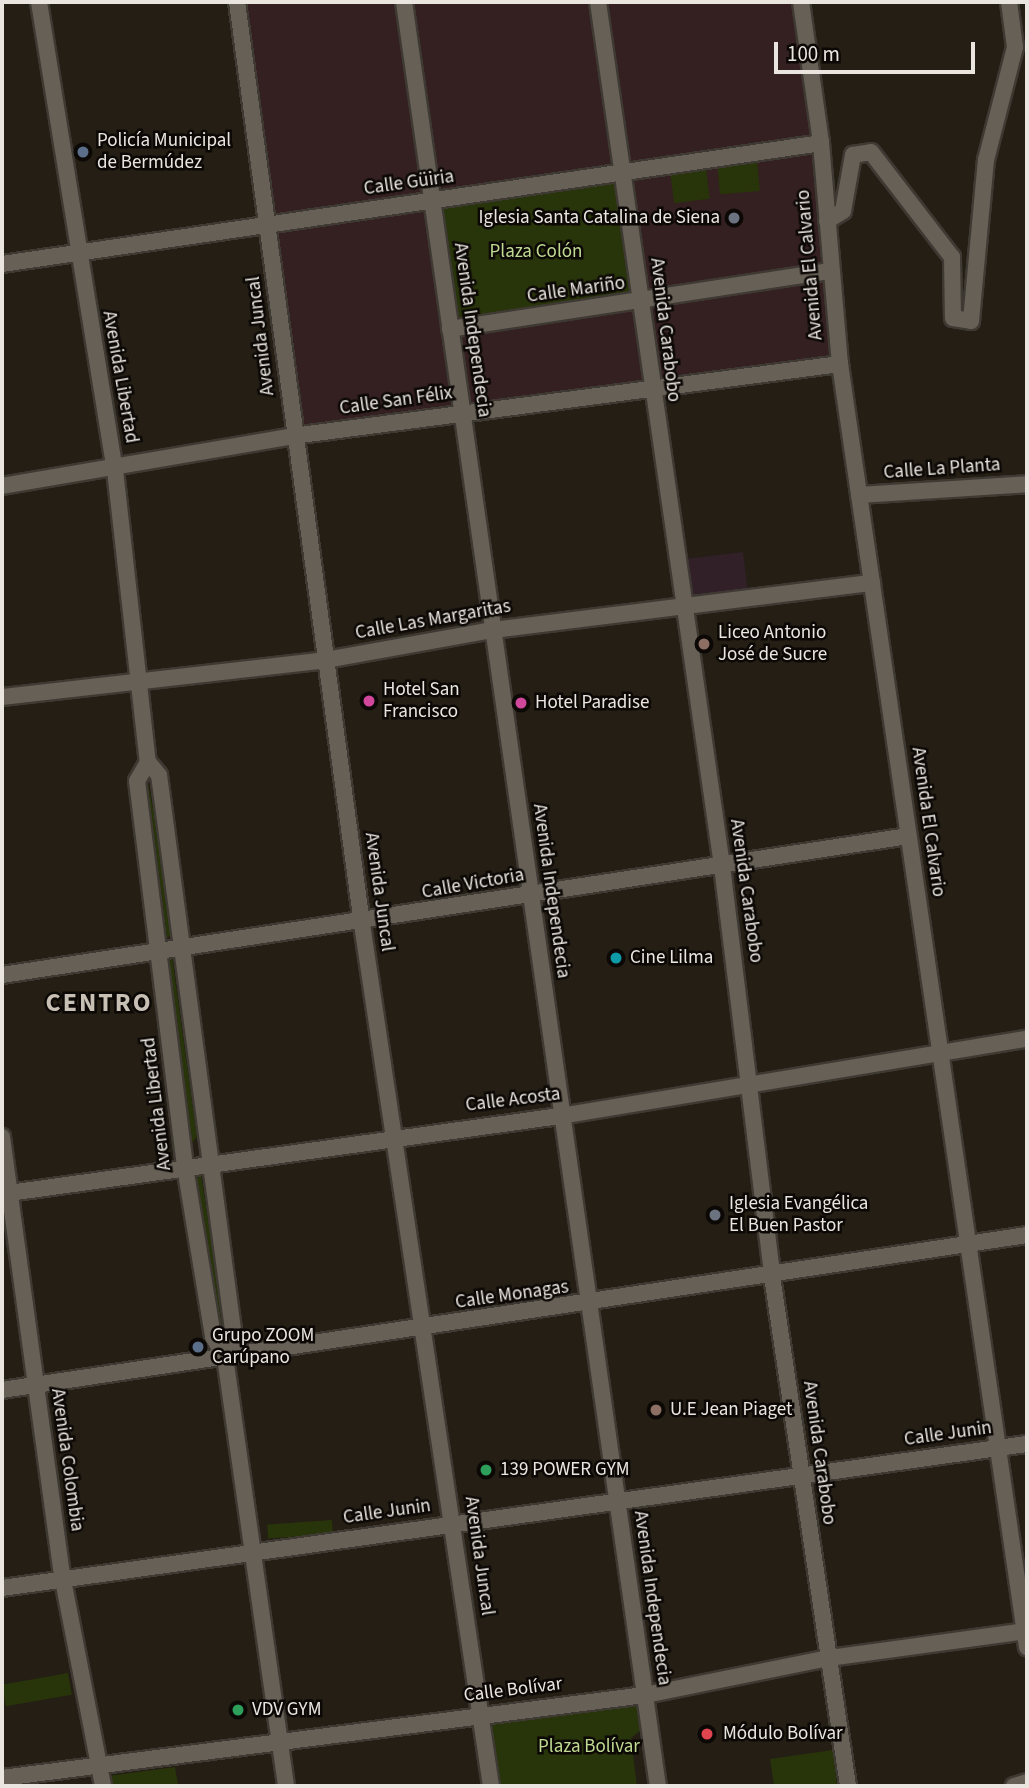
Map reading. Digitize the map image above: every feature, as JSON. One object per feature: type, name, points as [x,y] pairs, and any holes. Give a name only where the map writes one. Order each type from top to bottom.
[{"type":"street","name":"Avenida Libertad","points":[[40,2],[77,252],[115,470],[148,762],[159,775],[234,1337],[225,1357]]},
{"type":"street","name":"Avenida Juncal","points":[[237,2],[268,224],[293,436],[362,924],[396,1135],[422,1329],[491,1786]]},
{"type":"street","name":"Avenida Independecia","points":[[404,2],[560,1116],[591,1304],[658,1786]]},
{"type":"street","name":"Avenida Carabobo","points":[[598,2],[722,866],[751,1083],[772,1276],[848,1786]]},
{"type":"street","name":"Avenida El Calvario","points":[[801,2],[821,143],[840,364],[1026,1636]]},
{"type":"street","points":[[827,221],[843,211],[853,155],[871,152],[952,257],[953,318],[971,321],[986,160],[1015,47],[1009,2]]},
{"type":"street","name":"Calle Güiria","points":[[2,264],[821,143]]},
{"type":"street","name":"Calle Mariño","points":[[450,329],[642,302],[831,271]]},
{"type":"street","name":"Calle San Félix","points":[[2,486],[115,470],[293,436],[840,364]]},
{"type":"street","name":"Calle La Planta","points":[[859,495],[1027,484]]},
{"type":"street","name":"Calle Las Margaritas","points":[[2,697],[139,679],[326,660],[493,630],[872,583]]},
{"type":"street","name":"Avenida Libertad","points":[[148,762],[137,781],[185,1167],[213,1337],[225,1357],[250,1552],[286,1786]]},
{"type":"street","name":"Calle Victoria","points":[[2,975],[362,924],[908,836]]},
{"type":"street","name":"Calle Acosta","points":[[5,1194],[396,1135],[560,1116],[1027,1039]]},
{"type":"street","name":"Avenida Colombia","points":[[2,1137],[5,1194],[63,1580],[103,1786]]},
{"type":"street","name":"Calle Monagas","points":[[2,1390],[591,1304],[1027,1235]]},
{"type":"street","name":"Calle Junin","points":[[2,1588],[1027,1444]]},
{"type":"street","name":"Calle Bolívar","points":[[2,1778],[99,1764],[280,1745],[480,1715],[645,1695],[829,1658],[1026,1636]]},
{"type":"street","points":[[1014,1786],[1027,1782]]},
{"type":"shaded area","points":[[237,2],[801,2],[840,364],[293,436]]},
{"type":"shaded area","points":[[743,552],[748,591],[692,598],[687,559]]},
{"type":"green space","points":[[757,159],[760,191],[720,194],[717,162]]},
{"type":"green space","points":[[706,168],[710,199],[674,203],[670,172]]},
{"type":"green space","name":"Plaza Colón","points":[[617,181],[632,299],[454,321],[439,203]]},
{"type":"green space","points":[[146,773],[165,869],[172,934],[167,938]]},
{"type":"green space","points":[[172,957],[197,1137],[191,1144],[168,966]]},
{"type":"green space","points":[[201,1175],[226,1334],[222,1340],[194,1180]]},
{"type":"green space","points":[[332,1520],[333,1534],[268,1539],[267,1525]]},
{"type":"green space","points":[[68,1673],[72,1695],[6,1706],[2,1685]]},
{"type":"green space","name":"Plaza Bolívar","points":[[643,1703],[646,1726],[631,1738],[637,1786],[498,1786],[487,1718]]},
{"type":"green space","points":[[833,1750],[837,1786],[774,1786],[770,1759]]},
{"type":"green space","points":[[175,1767],[178,1784],[110,1786],[108,1776]]},
{"type":"place","name":"Policía Municipal de Bermúdez","points":[[83,152]]},
{"type":"place","name":"Iglesia Santa Catalina de Siena","points":[[734,218]]},
{"type":"place","name":"Liceo Antonio José de Sucre","points":[[704,644]]},
{"type":"place","name":"Hotel San Francisco","points":[[369,701]]},
{"type":"place","name":"Hotel Paradise","points":[[521,703]]},
{"type":"place","name":"Cine Lilma","points":[[616,958]]},
{"type":"place","name":"Iglesia Evangélica El Buen Pastor","points":[[715,1215]]},
{"type":"place","name":"Grupo ZOOM Carúpano","points":[[198,1347]]},
{"type":"place","name":"U.E Jean Piaget","points":[[656,1410]]},
{"type":"place","name":"139 POWER GYM","points":[[486,1470]]},
{"type":"place","name":"VDV GYM","points":[[238,1710]]},
{"type":"place","name":"Módulo Bolívar","points":[[707,1734]]},
{"type":"district","name":"CENTRO","points":[[99,1003]]}]
